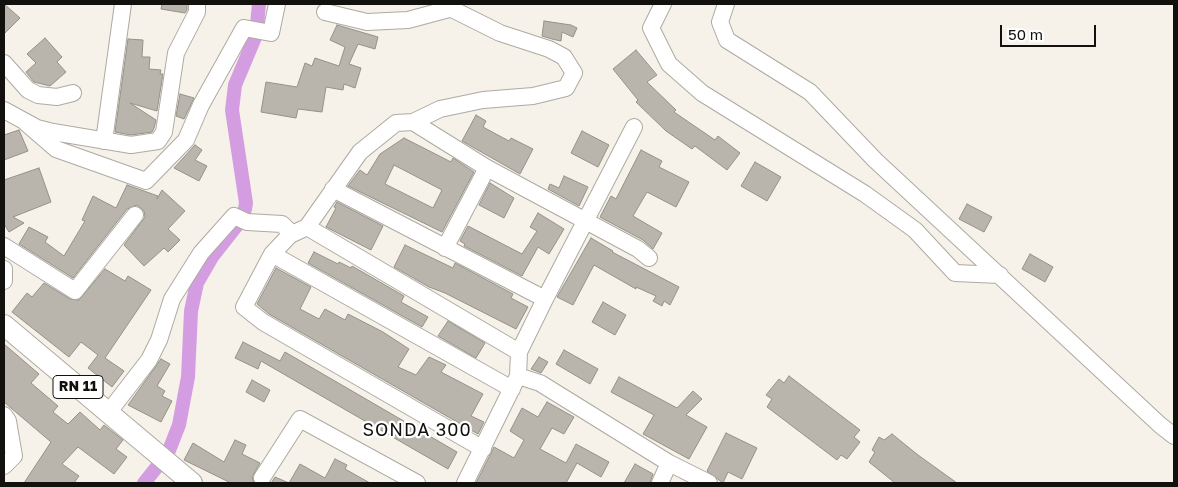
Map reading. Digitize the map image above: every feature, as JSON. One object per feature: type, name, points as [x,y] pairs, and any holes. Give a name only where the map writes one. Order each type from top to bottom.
[{"type":"main road","name":"RN 11","points":[[4,325],[188,480]]},
{"type":"street","points":[[104,141],[123,4]]},
{"type":"street","points":[[26,123],[53,132],[130,145],[158,141],[164,132],[176,53],[197,12],[197,4]]},
{"type":"street","points":[[4,110],[26,123],[56,149],[146,180],[186,140],[201,105],[244,28],[271,33],[277,4]]},
{"type":"street","points":[[663,4],[650,28],[669,64],[702,93],[865,194],[915,230],[955,272],[1000,275]]},
{"type":"street","points":[[726,4],[720,22],[727,40],[810,92],[875,160],[1160,426],[1174,436]]},
{"type":"street","points":[[325,12],[366,22],[408,20],[446,6],[500,33],[564,57],[574,73],[566,88],[533,96],[483,100],[440,109],[413,122],[396,123],[360,152],[307,227],[292,234],[272,254],[244,307],[264,322],[483,449]]},
{"type":"street","points":[[4,63],[28,90],[38,95],[57,97],[73,93]]},
{"type":"street","points":[[413,122],[486,168],[638,249],[649,258]]},
{"type":"street","points":[[465,483],[515,383],[519,352],[634,127]]},
{"type":"street","points":[[445,248],[486,168]]},
{"type":"street","points":[[333,189],[545,299]]},
{"type":"street","points":[[4,246],[75,291],[135,215]]},
{"type":"street","points":[[108,413],[150,360],[159,340],[172,299],[201,253],[240,219],[282,224],[292,234]]},
{"type":"street","points":[[307,227],[519,352]]},
{"type":"street","points":[[272,254],[515,383],[540,383],[669,463],[709,483]]},
{"type":"street","points":[[4,269],[4,281]]},
{"type":"street","points":[[4,415],[8,421],[14,456],[4,466]]},
{"type":"street","points":[[262,478],[300,419],[391,477],[417,483]]},
{"type":"street","points":[[660,483],[669,463]]},
{"type":"building","points":[[4,4],[20,18],[4,34]]},
{"type":"building","points":[[162,4],[187,4],[187,10],[185,13],[161,9]]},
{"type":"building","points":[[544,21],[571,25],[577,28],[573,37],[562,32],[561,41],[542,36]]},
{"type":"building","points":[[337,25],[378,37],[375,49],[358,44],[349,64],[361,68],[355,88],[344,84],[343,90],[326,87],[322,112],[298,109],[296,118],[261,112],[266,82],[297,87],[305,63],[312,66],[315,58],[339,66],[345,47],[330,40]]},
{"type":"building","points":[[45,38],[62,57],[57,62],[66,72],[50,86],[34,82],[26,72],[36,63],[27,54]]},
{"type":"building","points":[[128,39],[143,40],[142,57],[150,57],[149,69],[161,70],[160,74],[163,74],[157,111],[130,103],[156,120],[152,132],[131,135],[115,132]]},
{"type":"building","points":[[636,50],[657,75],[647,82],[676,110],[674,112],[715,140],[718,136],[740,153],[727,170],[695,146],[692,149],[666,131],[636,102],[638,100],[613,69]]},
{"type":"building","points":[[180,94],[194,98],[184,119],[176,116]]},
{"type":"building","points":[[476,115],[486,121],[483,127],[509,141],[511,138],[533,149],[520,174],[462,141]]},
{"type":"building","points":[[19,130],[28,151],[4,160],[4,135]]},
{"type":"building","points":[[582,131],[609,145],[598,167],[571,153]]},
{"type":"building","points":[[404,138],[451,162],[453,158],[474,172],[442,232],[348,186],[360,170],[367,175],[380,154]],"holes":[[[394,165],[442,190],[433,208],[385,184]]]},
{"type":"building","points":[[195,145],[202,150],[195,160],[207,166],[199,181],[174,168]]},
{"type":"building","points":[[641,150],[662,161],[659,167],[689,182],[676,207],[647,192],[633,216],[662,233],[653,249],[643,240],[600,217],[611,196],[616,199]]},
{"type":"building","points":[[755,162],[781,177],[767,201],[741,186]]},
{"type":"building","points":[[39,168],[51,202],[13,217],[24,223],[9,232],[4,224],[4,180]]},
{"type":"building","points":[[564,176],[588,187],[579,206],[548,189],[550,184],[559,188]]},
{"type":"building","points":[[490,183],[514,198],[504,218],[479,205]]},
{"type":"building","points":[[127,185],[158,196],[157,199],[162,190],[185,211],[168,229],[180,240],[168,252],[164,248],[144,266],[124,245],[145,217],[144,211],[137,205],[127,209],[73,278],[19,244],[29,227],[48,237],[45,242],[64,256],[85,221],[82,220],[93,196],[116,208]]},
{"type":"building","points":[[337,202],[383,226],[371,250],[326,227],[336,208],[334,207]]},
{"type":"building","points":[[967,204],[992,217],[984,232],[959,219]]},
{"type":"building","points":[[538,213],[564,229],[549,254],[538,247],[522,276],[464,246],[465,244],[460,241],[468,226],[522,254],[537,231],[530,227]]},
{"type":"building","points":[[591,238],[612,252],[679,287],[670,305],[664,301],[662,306],[653,301],[656,296],[636,287],[636,289],[594,265],[573,305],[557,297]]},
{"type":"building","points":[[405,245],[453,268],[455,263],[513,294],[511,298],[528,307],[516,329],[445,293],[429,287],[394,267]]},
{"type":"building","points":[[314,252],[338,264],[339,262],[351,268],[352,266],[404,296],[401,302],[428,317],[422,327],[308,263]]},
{"type":"building","points":[[1030,254],[1053,267],[1045,282],[1022,269]]},
{"type":"building","points":[[276,268],[311,287],[300,309],[319,319],[325,309],[345,320],[348,314],[383,332],[409,349],[398,367],[416,375],[429,357],[446,365],[441,372],[483,394],[471,416],[484,422],[478,434],[269,314],[257,304]]},
{"type":"building","points":[[105,269],[125,281],[128,276],[151,290],[105,358],[124,371],[112,387],[88,368],[98,355],[81,342],[69,357],[12,312],[27,293],[32,297],[44,283],[70,299],[79,300]]},
{"type":"building","points":[[603,302],[626,315],[615,335],[592,322]]},
{"type":"building","points":[[448,321],[485,343],[476,358],[438,336]]},
{"type":"building","points":[[243,342],[280,361],[285,352],[457,452],[448,469],[261,361],[258,369],[235,358]]},
{"type":"building","points":[[4,344],[39,374],[31,383],[58,406],[53,412],[68,424],[80,412],[100,430],[104,425],[123,440],[116,449],[127,457],[114,474],[78,447],[62,464],[79,476],[74,483],[24,483],[51,442],[4,402]]},
{"type":"building","points":[[564,350],[598,369],[590,384],[556,364]]},
{"type":"building","points":[[539,357],[548,362],[541,373],[531,369]]},
{"type":"building","points":[[161,359],[170,364],[157,386],[165,391],[162,396],[172,401],[161,422],[128,405]]},
{"type":"building","points":[[789,376],[860,430],[854,437],[860,442],[847,459],[841,455],[837,460],[767,407],[772,399],[766,395],[779,379],[784,383]]},
{"type":"building","points":[[619,377],[677,408],[693,391],[702,399],[686,415],[707,427],[689,459],[643,434],[654,415],[611,392]]},
{"type":"building","points":[[252,380],[270,390],[264,402],[246,392]]},
{"type":"building","points":[[547,402],[574,417],[564,434],[552,428],[540,449],[566,463],[576,444],[609,462],[601,477],[577,463],[566,483],[476,483],[494,447],[514,458],[524,440],[510,431],[522,408],[538,417]]},
{"type":"building","points":[[726,433],[757,448],[742,479],[728,472],[723,483],[707,471]]},
{"type":"building","points":[[892,434],[957,483],[895,483],[869,462],[875,452],[872,450],[879,437],[884,440]]},
{"type":"building","points":[[235,440],[246,445],[242,454],[260,463],[252,477],[254,483],[231,483],[184,460],[193,443],[224,462]]},
{"type":"building","points":[[335,459],[347,465],[345,469],[370,483],[289,483],[300,464],[325,478]]},
{"type":"building","points":[[635,464],[653,474],[650,483],[624,483]]},
{"type":"building","points":[[275,477],[289,483],[271,483]]},
{"type":"waterway","points":[[144,483],[168,453],[179,425],[188,377],[191,311],[197,283],[212,257],[238,224],[245,209],[246,203],[232,110],[235,85],[256,35],[259,4]]},
{"type":"district","name":"SONDA 300","points":[[417,430]]}]
